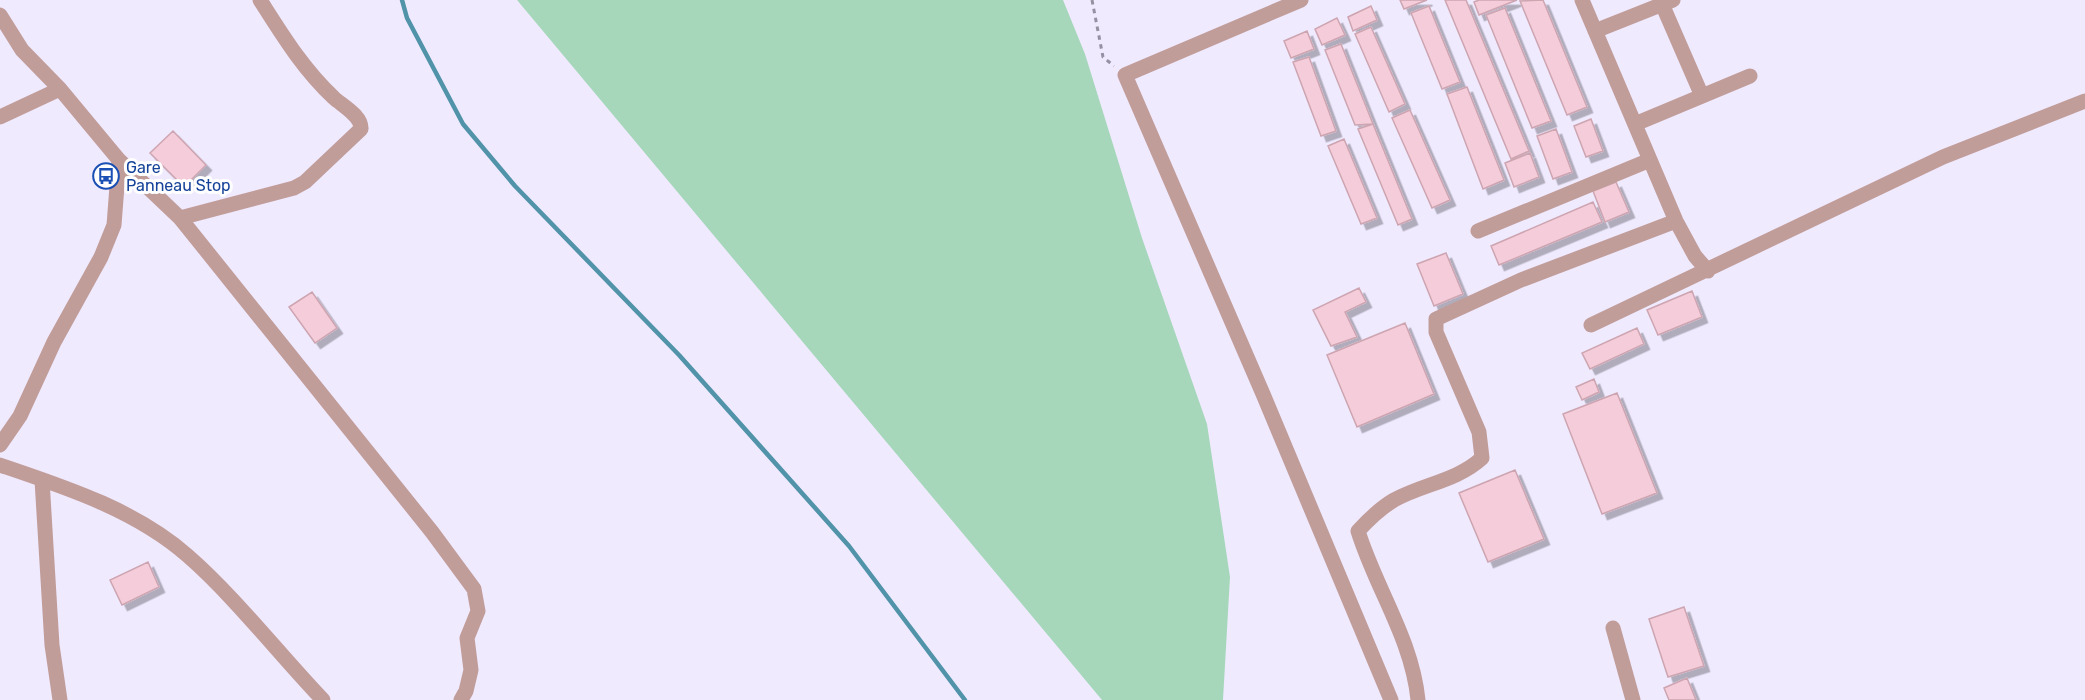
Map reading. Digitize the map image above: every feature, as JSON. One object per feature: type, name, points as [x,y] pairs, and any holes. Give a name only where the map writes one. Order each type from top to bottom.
[{"type":"street","points":[[180,218],[294,188],[305,182],[361,129],[358,119],[328,93],[298,60],[260,0]]},
{"type":"street","points":[[1301,0],[1125,75],[1263,394],[1391,700]]},
{"type":"street","points":[[1582,0],[1676,221],[1695,256],[1708,271]]},
{"type":"street","points":[[1595,31],[1667,2],[1702,96]]},
{"type":"street","points":[[0,15],[22,50],[60,89],[119,160],[180,218],[474,589],[478,611],[467,638],[471,670],[466,690],[460,700]]},
{"type":"street","points":[[1635,124],[1750,76]]},
{"type":"street","points":[[0,117],[60,89]]},
{"type":"street","points":[[1591,325],[1944,157],[2085,101]]},
{"type":"street","points":[[0,445],[20,416],[42,373],[54,342],[101,257],[114,225],[119,160]]},
{"type":"street","points":[[1478,231],[1650,160]]},
{"type":"street","points":[[1418,700],[1413,664],[1403,634],[1365,553],[1358,531],[1372,516],[1395,500],[1468,471],[1482,458],[1479,432],[1436,332],[1436,319],[1521,280],[1676,221]]},
{"type":"street","points":[[0,465],[99,501],[152,530],[188,556],[323,700]]},
{"type":"street","points":[[42,480],[52,645],[60,700]]},
{"type":"street","points":[[1613,628],[1633,700]]},
{"type":"path","points":[[1092,0],[1103,57],[1125,75]]},
{"type":"green space","points":[[517,0],[1063,0],[1085,54],[1142,238],[1207,424],[1230,577],[1223,700],[1102,700]]},
{"type":"building","points":[[1400,0],[1427,0],[1404,9]]},
{"type":"building","points":[[1445,0],[1466,0],[1529,151],[1511,159]]},
{"type":"building","points":[[1517,0],[1479,15],[1474,2]]},
{"type":"building","points":[[1543,0],[1587,107],[1567,115],[1520,1]]},
{"type":"building","points":[[1371,6],[1377,20],[1353,31],[1348,17]]},
{"type":"building","points":[[1429,6],[1460,82],[1442,89],[1411,13]]},
{"type":"building","points":[[1505,8],[1551,121],[1532,128],[1486,15]]},
{"type":"building","points":[[1337,18],[1345,35],[1322,45],[1315,29]]},
{"type":"building","points":[[1371,27],[1405,104],[1389,112],[1355,34]]},
{"type":"building","points":[[1307,31],[1314,49],[1291,58],[1284,41]]},
{"type":"building","points":[[1341,44],[1373,124],[1355,125],[1325,50]]},
{"type":"building","points":[[1309,57],[1336,131],[1321,136],[1293,62]]},
{"type":"building","points":[[1467,87],[1504,180],[1483,189],[1447,94]]},
{"type":"building","points":[[1410,110],[1450,200],[1432,208],[1392,118]]},
{"type":"building","points":[[1591,119],[1603,151],[1586,157],[1574,126]]},
{"type":"building","points":[[1373,124],[1412,219],[1398,225],[1358,129]]},
{"type":"building","points":[[1556,129],[1572,172],[1553,179],[1537,136]]},
{"type":"building","points":[[173,131],[206,165],[184,187],[150,153]]},
{"type":"building","points":[[1344,139],[1377,218],[1361,224],[1328,146]]},
{"type":"building","points":[[1530,153],[1539,177],[1514,187],[1505,163]]},
{"type":"building","points":[[1616,182],[1629,212],[1605,222],[1593,191]]},
{"type":"building","points":[[1593,202],[1602,222],[1499,265],[1491,246]]},
{"type":"building","points":[[1446,253],[1463,294],[1434,306],[1417,264]]},
{"type":"building","points":[[1359,288],[1366,302],[1345,312],[1357,337],[1331,346],[1313,310]]},
{"type":"building","points":[[1692,291],[1702,317],[1658,335],[1647,310]]},
{"type":"building","points":[[312,292],[337,328],[315,343],[289,307]]},
{"type":"building","points":[[1405,323],[1434,394],[1357,427],[1327,355]]},
{"type":"building","points":[[1637,328],[1644,344],[1590,369],[1582,353]]},
{"type":"building","points":[[1594,379],[1599,392],[1582,400],[1576,387]]},
{"type":"building","points":[[1617,393],[1657,493],[1602,514],[1563,414]]},
{"type":"building","points":[[1515,470],[1544,539],[1488,562],[1459,493]]},
{"type":"building","points":[[148,562],[159,587],[122,605],[110,580]]},
{"type":"building","points":[[1684,607],[1704,666],[1668,677],[1649,619]]},
{"type":"building","points":[[1687,678],[1696,700],[1669,700],[1664,688]]},
{"type":"waterway","points":[[402,0],[407,18],[463,124],[515,186],[679,355],[849,546],[965,700]]},
{"type":"place","name":"Gare Panneau Stop","points":[[106,176]]}]
